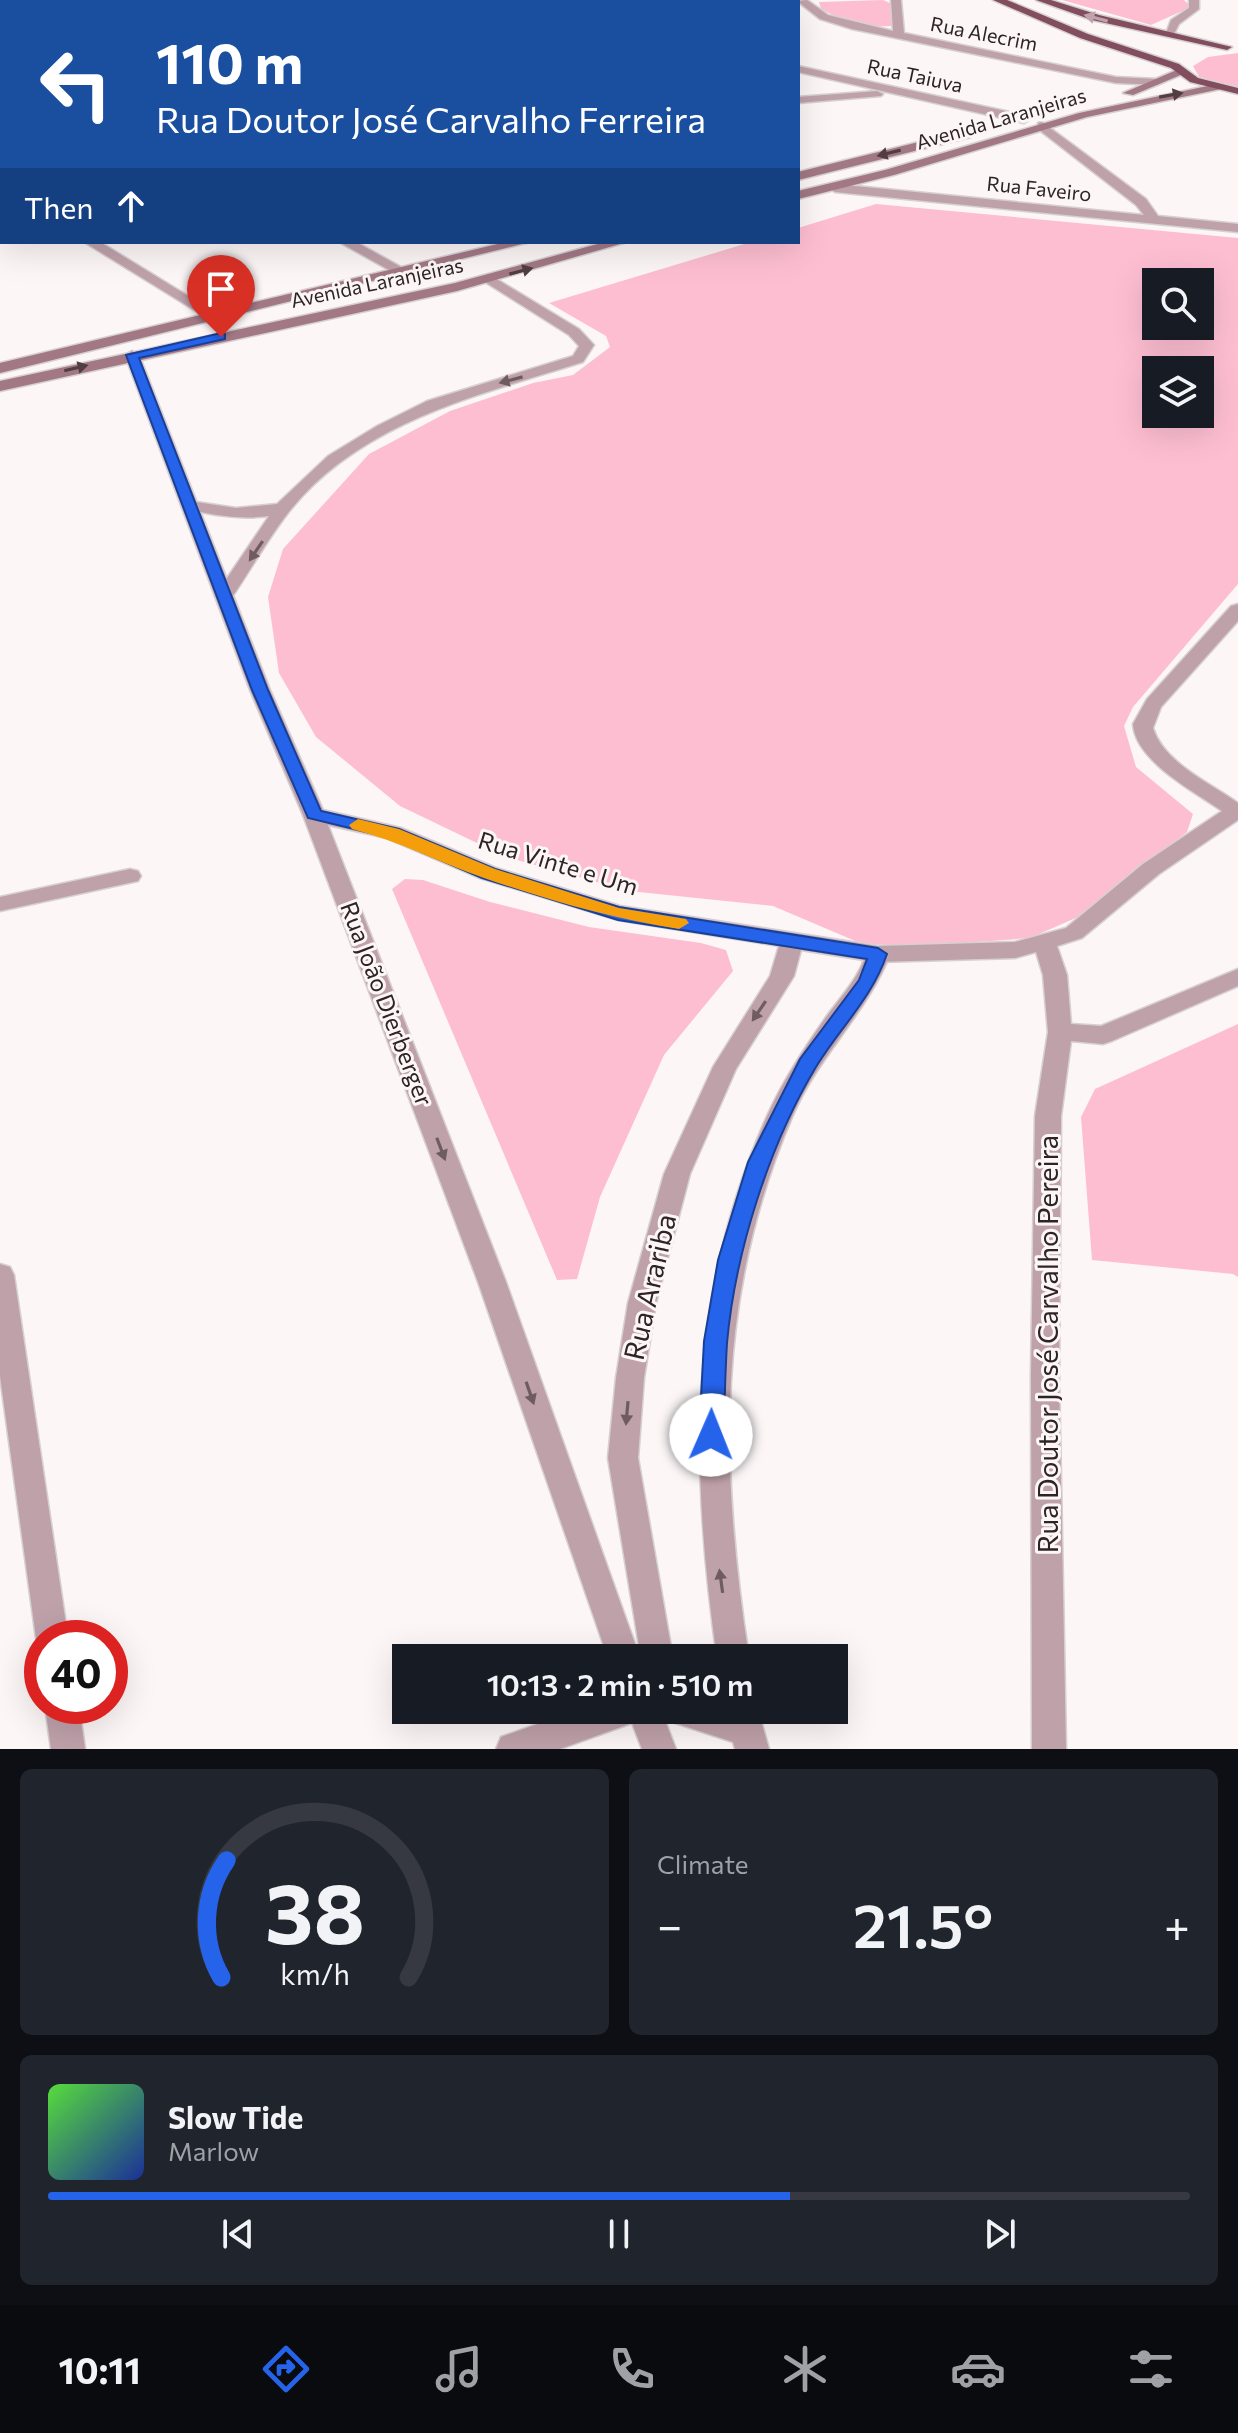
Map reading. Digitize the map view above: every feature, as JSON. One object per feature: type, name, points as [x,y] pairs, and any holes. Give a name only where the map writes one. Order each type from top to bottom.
[{"type":"highway","points":[[998,0],[1084,36],[1177,69],[1194,80],[1238,91]]},
{"type":"highway","points":[[1041,0],[1096,18],[1232,47]]},
{"type":"highway","points":[[1177,69],[1177,59],[1188,53],[1232,47]]},
{"type":"main road","name":"Avenida Laranjeiras","points":[[800,175],[1133,91],[1157,82],[1177,69]]},
{"type":"main road","name":"Avenida Laranjeiras","points":[[800,195],[835,188],[1042,126],[1154,98],[1217,87]]},
{"type":"main road","name":"Avenida Laranjeiras","points":[[0,368],[515,244]]},
{"type":"main road","points":[[566,259],[587,248],[588,244]]},
{"type":"main road","name":"Avenida Laranjeiras","points":[[0,386],[457,287],[614,244]]},
{"type":"main road","points":[[403,272],[457,287]]},
{"type":"street","points":[[800,2],[821,0]]},
{"type":"street","points":[[896,0],[899,36]]},
{"type":"street","points":[[1169,34],[1175,22],[1194,9],[1194,0]]},
{"type":"street","name":"Rua Alecrim","points":[[800,4],[824,17],[899,36],[1116,80],[1157,82]]},
{"type":"street","name":"Rua Taiuva","points":[[800,69],[1024,119]]},
{"type":"street","name":"Rua Alecrim","points":[[1116,80],[1133,91]]},
{"type":"street","points":[[800,100],[905,92]]},
{"type":"street","points":[[1042,126],[1141,202],[1156,222]]},
{"type":"street","name":"Rua Faveiro","points":[[835,188],[1238,228]]},
{"type":"street","points":[[94,244],[217,318]]},
{"type":"street","points":[[350,244],[403,272]]},
{"type":"street","points":[[224,596],[283,508],[334,459],[383,429],[433,404],[578,359],[587,345],[574,332],[490,279]]},
{"type":"street","name":"Rua João Dierberger","points":[[132,355],[224,596],[314,815],[492,1282],[619,1644]]},
{"type":"street","points":[[189,504],[227,514],[258,514],[283,508]]},
{"type":"street","points":[[1237,810],[1156,754],[1143,730],[1146,715],[1154,703],[1238,610]]},
{"type":"street","name":"Rua Vinte e Um","points":[[314,815],[393,833],[488,873],[618,913],[878,954],[1015,950],[1074,933],[1151,869],[1237,810]]},
{"type":"street","points":[[0,904],[130,876]]},
{"type":"street","name":"Rua Arariba","points":[[655,1644],[623,1458],[630,1378],[642,1303],[677,1174],[725,1067],[782,976],[792,941]]},
{"type":"street","name":"Rua Doutor José Carvalho Pereira","points":[[1044,941],[1055,975],[1060,1032],[1048,1116],[1045,1376],[1049,1749]]},
{"type":"street","points":[[731,1644],[717,1551],[711,1410],[716,1341],[730,1260],[759,1162],[782,1111],[807,1064],[868,982],[878,954]]},
{"type":"street","points":[[1060,1032],[1103,1035],[1238,977]]},
{"type":"street","points":[[0,1275],[49,1620]]},
{"type":"street","points":[[65,1724],[68,1749]]},
{"type":"street","points":[[513,1749],[584,1724]]},
{"type":"street","points":[[649,1724],[659,1749]]},
{"type":"street","points":[[717,1724],[742,1734]]},
{"type":"shaded area","points":[[883,0],[890,3],[892,26],[864,25],[847,20],[821,9],[819,2]]},
{"type":"shaded area","points":[[1062,0],[1184,0],[1191,7],[1151,25]]},
{"type":"shaded area","points":[[1238,53],[1238,87],[1199,77],[1193,66],[1208,57]]},
{"type":"shaded area","points":[[876,204],[1238,238],[1238,584],[1133,707],[1124,726],[1136,767],[1193,814],[1187,832],[1078,917],[1030,938],[911,947],[860,943],[773,906],[629,891],[506,857],[400,806],[316,737],[279,673],[268,597],[283,549],[369,454],[450,411],[533,383],[573,375],[610,347],[606,336],[549,303],[744,244],[800,244],[800,227]]},
{"type":"shaded area","points":[[405,879],[423,880],[490,902],[589,927],[701,943],[726,950],[733,971],[664,1055],[600,1197],[577,1279],[557,1280],[392,889]]},
{"type":"shaded area","points":[[1238,1024],[1238,1277],[1233,1274],[1092,1260],[1081,1117],[1095,1089]]},
{"type":"slow traffic","points":[[358,825],[393,833],[488,873],[618,913],[679,923]]},
{"type":"route","points":[[221,337],[132,355],[260,690],[314,815],[393,833],[488,873],[618,913],[878,954],[868,982],[807,1064],[759,1162],[740,1217],[730,1260],[716,1341],[711,1435]]}]
